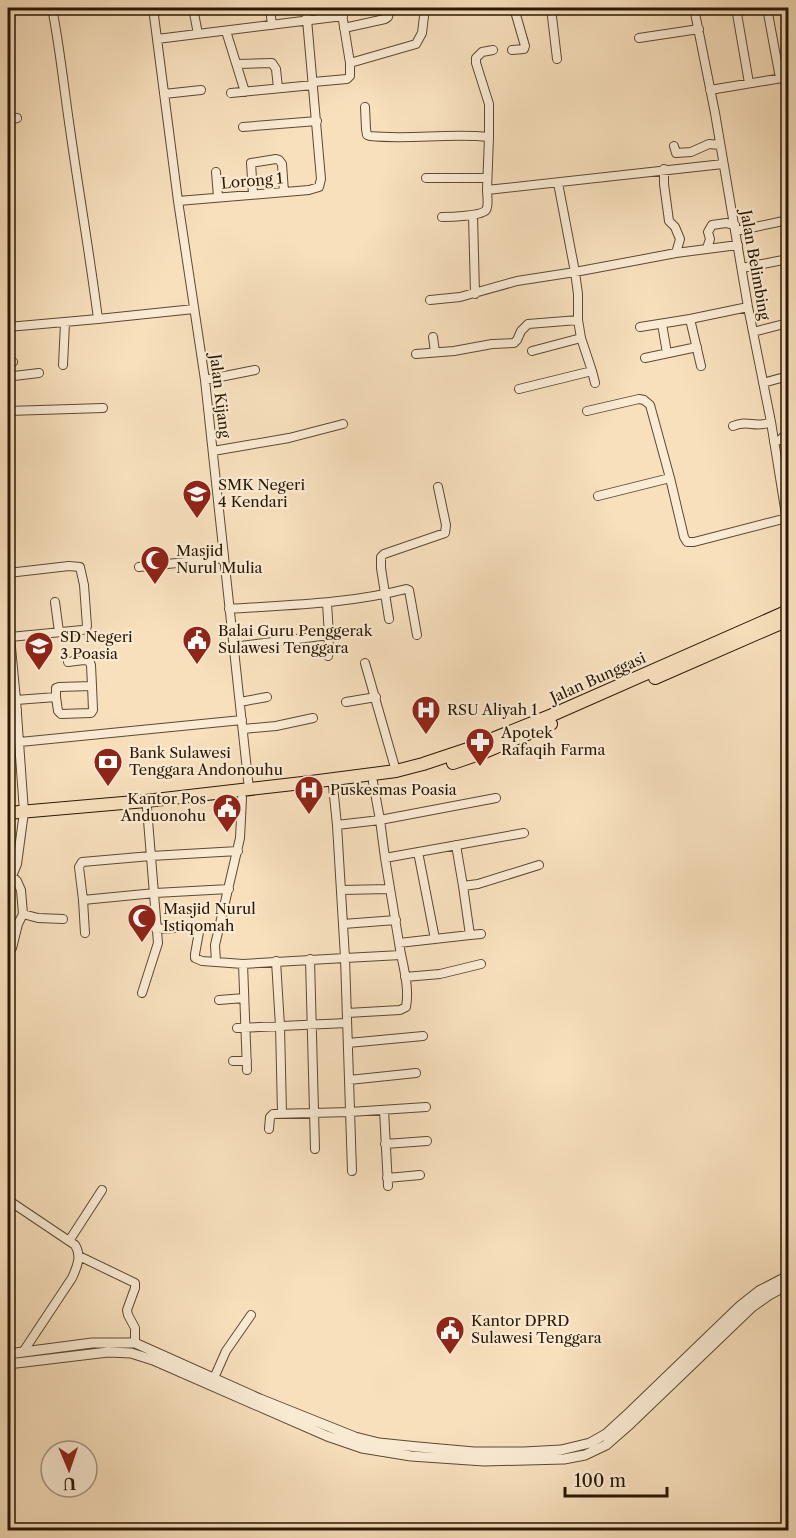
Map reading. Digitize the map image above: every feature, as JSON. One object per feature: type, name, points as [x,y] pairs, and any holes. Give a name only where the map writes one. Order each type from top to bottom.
[{"type":"highway","name":"Jalan Bunggasi","points":[[554,718],[789,611]]},
{"type":"highway","name":"Jalan Bunggasi","points":[[311,786],[373,782],[425,771],[789,620]]},
{"type":"highway","name":"Jalan Bunggasi","points":[[24,815],[147,808],[311,786],[396,771],[487,746]]},
{"type":"highway","name":"Jalan Bunggasi","points":[[24,815],[146,801],[246,794]]},
{"type":"highway","points":[[8,813],[24,815]]},
{"type":"highway","points":[[8,819],[24,815]]},
{"type":"street","points":[[52,8],[63,70],[98,319]]},
{"type":"street","name":"Jalan Kijang","points":[[153,8],[178,201],[205,380],[242,724],[246,794],[238,851],[215,945],[216,962]]},
{"type":"street","points":[[194,8],[198,34]]},
{"type":"street","points":[[270,8],[272,25]]},
{"type":"street","points":[[243,127],[317,121],[306,8]]},
{"type":"street","points":[[344,28],[385,19],[388,17],[390,8]]},
{"type":"street","points":[[350,63],[416,44],[422,33],[425,8]]},
{"type":"street","points":[[512,50],[524,50],[525,45],[514,8]]},
{"type":"street","points":[[551,8],[557,58]]},
{"type":"street","name":"Jalan Belimbing","points":[[694,8],[748,307],[774,442],[785,484],[789,527]]},
{"type":"street","points":[[736,8],[749,83]]},
{"type":"street","points":[[710,90],[784,77],[767,8]]},
{"type":"street","points":[[156,39],[308,21],[342,12],[350,63],[350,75],[347,79],[231,93]]},
{"type":"street","points":[[639,38],[699,29]]},
{"type":"street","points":[[226,31],[245,92]]},
{"type":"street","points":[[442,217],[473,215],[486,211],[489,104],[478,72],[476,58],[482,52],[493,50]]},
{"type":"street","points":[[237,64],[273,63],[278,88]]},
{"type":"street","points":[[164,94],[201,90]]},
{"type":"street","points":[[365,106],[366,129],[370,136],[489,137]]},
{"type":"street","points":[[8,120],[17,118]]},
{"type":"street","name":"Lorong 1","points":[[178,201],[317,189],[321,179],[317,121]]},
{"type":"street","points":[[674,146],[676,153],[691,152],[709,144],[720,144]]},
{"type":"street","points":[[253,195],[251,163],[276,159],[282,164],[284,192]]},
{"type":"street","points":[[487,190],[723,164]]},
{"type":"street","points":[[664,170],[669,221],[680,239],[676,253]]},
{"type":"street","points":[[216,172],[218,197]]},
{"type":"street","points":[[426,178],[487,178]]},
{"type":"street","points":[[558,183],[575,272],[581,338],[595,384]]},
{"type":"street","points":[[473,215],[475,294]]},
{"type":"street","points":[[707,248],[710,239],[708,232],[712,225],[726,224],[735,228],[789,220]]},
{"type":"street","points":[[430,300],[475,294],[517,281],[676,253],[738,245]]},
{"type":"street","points":[[742,268],[789,259]]},
{"type":"street","points":[[640,327],[748,307]]},
{"type":"street","points":[[8,327],[194,309]]},
{"type":"street","points":[[690,319],[701,366]]},
{"type":"street","points":[[416,354],[514,343],[528,324],[578,320]]},
{"type":"street","points":[[63,365],[65,323]]},
{"type":"street","points":[[753,332],[789,323]]},
{"type":"street","points":[[662,324],[667,353]]},
{"type":"street","points":[[433,337],[435,352]]},
{"type":"street","points":[[532,351],[581,338]]},
{"type":"street","points":[[645,358],[697,347]]},
{"type":"street","points":[[205,380],[255,370]]},
{"type":"street","points":[[519,388],[592,371]]},
{"type":"street","points":[[8,378],[14,375],[39,373]]},
{"type":"street","points":[[763,383],[789,376]]},
{"type":"street","points":[[587,411],[639,399],[647,401],[687,542],[787,518]]},
{"type":"street","points":[[8,411],[103,408]]},
{"type":"street","points":[[733,426],[742,423],[760,426],[771,422]]},
{"type":"street","points":[[213,451],[289,438],[343,424]]},
{"type":"street","points":[[774,442],[789,432]]},
{"type":"street","points":[[598,496],[670,478]]},
{"type":"street","points":[[389,619],[381,568],[382,556],[442,535],[446,531],[438,487]]},
{"type":"street","points":[[139,567],[224,558]]},
{"type":"street","points":[[8,573],[69,566],[80,567],[84,585],[87,627],[82,630],[10,638]]},
{"type":"street","points":[[229,609],[327,603],[385,595],[408,589],[417,635]]},
{"type":"street","points":[[55,602],[59,632]]},
{"type":"street","points":[[327,603],[328,656]]},
{"type":"street","points":[[8,616],[10,662],[20,742],[24,815],[19,856],[10,878],[17,881],[21,890],[23,914],[12,948]]},
{"type":"street","points":[[233,647],[328,635]]},
{"type":"street","points":[[68,662],[84,660],[91,662],[93,707],[93,710],[91,713],[61,714],[56,697],[58,687],[92,686]]},
{"type":"street","points":[[365,663],[396,771]]},
{"type":"street","points":[[16,700],[56,697]]},
{"type":"street","points":[[240,702],[267,697]]},
{"type":"street","points":[[346,702],[376,697]]},
{"type":"street","points":[[8,707],[17,710]]},
{"type":"street","points":[[20,742],[242,724],[276,726],[314,718]]},
{"type":"street","points":[[347,1013],[405,1009],[407,1002],[405,977],[373,782]]},
{"type":"street","points":[[333,786],[338,825],[345,958],[352,1171]]},
{"type":"street","points":[[338,825],[380,820],[496,798]]},
{"type":"street","points":[[142,993],[157,947],[155,893],[147,808]]},
{"type":"street","points":[[385,858],[524,833]]},
{"type":"street","points":[[456,845],[470,935]]},
{"type":"street","points":[[85,933],[80,863],[238,851]]},
{"type":"street","points":[[418,852],[435,939]]},
{"type":"street","points":[[463,886],[478,884],[539,865]]},
{"type":"street","points":[[83,900],[229,889]]},
{"type":"street","points":[[341,890],[390,889]]},
{"type":"street","points":[[23,914],[63,919]]},
{"type":"street","points":[[343,924],[396,920]]},
{"type":"street","points":[[156,928],[198,928],[195,958],[202,961],[243,964],[401,955]]},
{"type":"street","points":[[399,943],[481,934]]},
{"type":"street","points":[[310,959],[315,1149]]},
{"type":"street","points":[[276,961],[282,1113]]},
{"type":"street","points":[[233,1062],[247,1066],[242,1028],[243,964]]},
{"type":"street","points":[[405,977],[440,974],[481,964]]},
{"type":"street","points":[[219,1000],[244,998]]},
{"type":"street","points":[[242,1028],[347,1023]]},
{"type":"street","points":[[348,1042],[423,1036]]},
{"type":"street","points":[[349,1080],[417,1073]]},
{"type":"street","points":[[269,1129],[270,1116],[273,1114],[426,1107]]},
{"type":"street","points":[[384,1110],[388,1182],[420,1175]]},
{"type":"street","points":[[385,1144],[427,1141]]},
{"type":"street","points":[[69,1241],[102,1190]]},
{"type":"street","points":[[8,1200],[69,1241],[77,1248],[79,1256],[72,1278],[23,1352]]},
{"type":"street","points":[[79,1256],[135,1283],[127,1310],[135,1328],[135,1343]]},
{"type":"street","points":[[8,1354],[92,1343],[135,1343],[270,1403],[355,1437],[379,1443],[489,1457],[561,1450],[598,1439],[630,1412],[740,1306],[759,1291],[789,1276]]},
{"type":"street","points":[[8,1364],[108,1352],[131,1353],[153,1360],[327,1437],[349,1444],[390,1453],[564,1459],[585,1455],[606,1444],[638,1417],[752,1307],[789,1285]]},
{"type":"street","points":[[214,1378],[226,1351],[251,1315]]},
{"type":"place","name":"SMK Negeri 4 Kendari","points":[[197,520]]},
{"type":"place","name":"Masjid Nurul Mulia","points":[[155,586]]},
{"type":"place","name":"Balai Guru Penggerak Sulawesi Tenggara","points":[[197,666]]},
{"type":"place","name":"SD Negeri 3 Poasia","points":[[39,672]]},
{"type":"place","name":"RSU Aliyah 1","points":[[426,736]]},
{"type":"place","name":"Apotek Rafaqih Farma","points":[[480,768]]},
{"type":"place","name":"Bank Sulawesi Tenggara Andonouhu","points":[[108,788]]},
{"type":"place","name":"Puskesmas Poasia","points":[[309,816]]},
{"type":"place","name":"Kantor Pos Anduonohu","points":[[227,834]]},
{"type":"place","name":"Masjid Nurul Istiqomah","points":[[142,944]]},
{"type":"place","name":"Kantor DPRD Sulawesi Tenggara","points":[[450,1356]]}]
